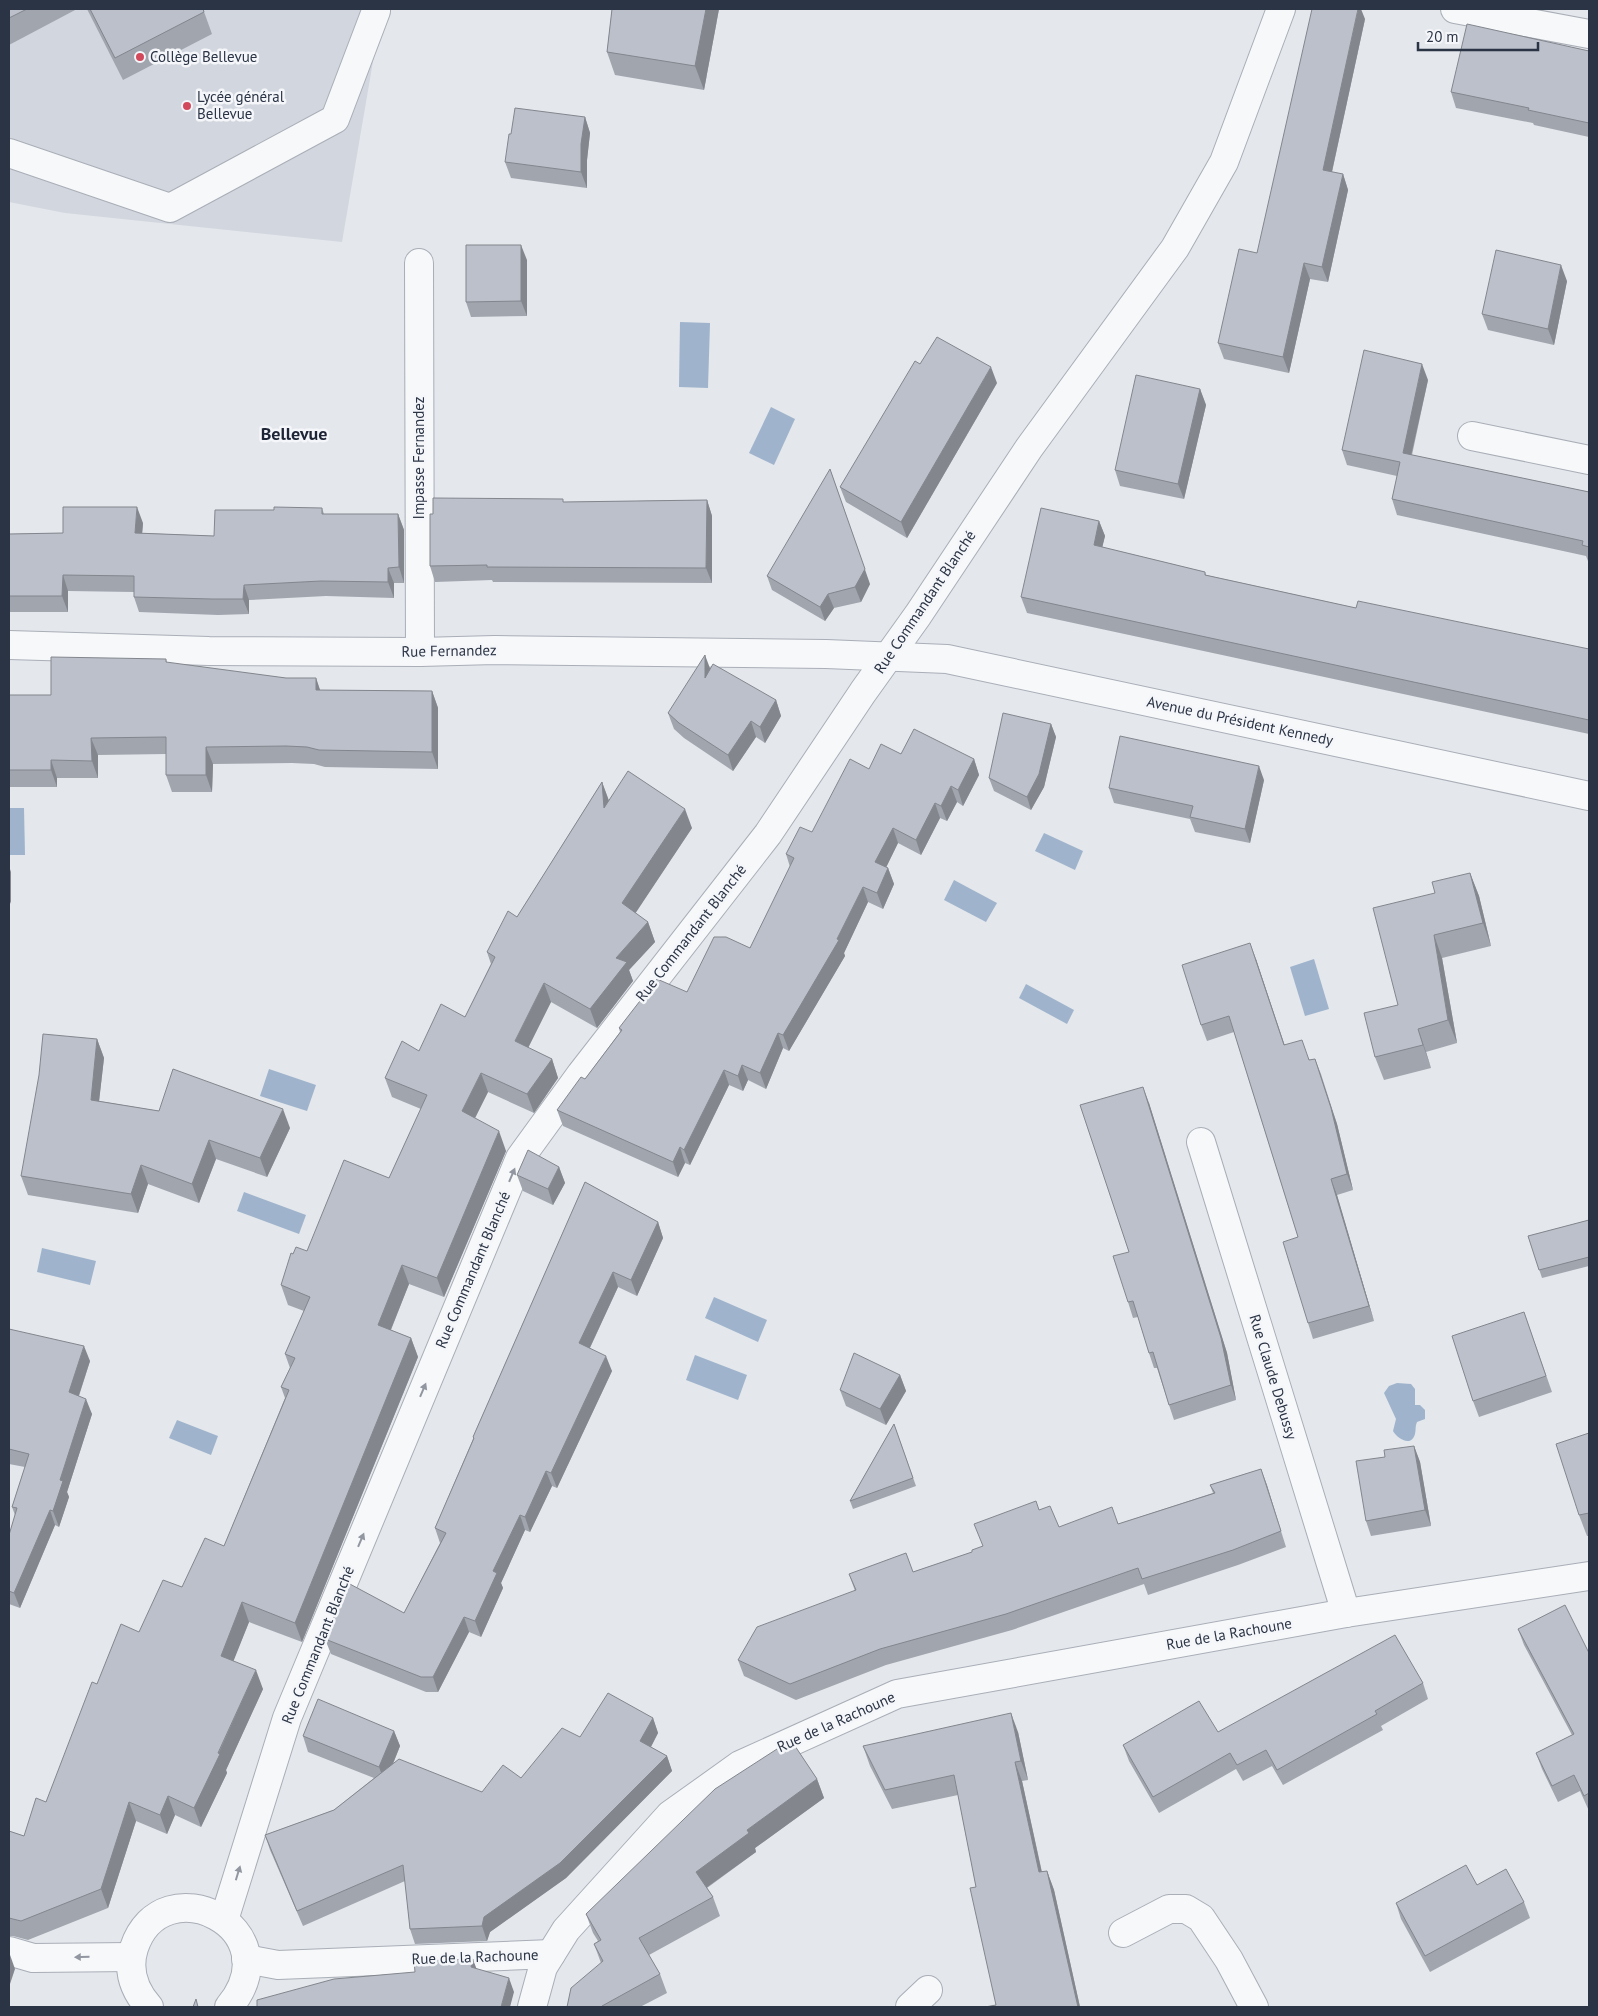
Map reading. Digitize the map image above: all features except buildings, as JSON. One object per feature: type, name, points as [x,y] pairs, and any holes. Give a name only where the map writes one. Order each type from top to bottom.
[{"type":"street","name":"Rue Commandant Blanché","points":[[224,1920],[287,1718],[520,1158],[581,1074],[768,834],[1029,448],[1175,248],[1224,162],[1281,9]]},
{"type":"street","points":[[1455,9],[1589,34]]},
{"type":"street","points":[[9,153],[170,208],[335,119],[376,11]]},
{"type":"street","name":"Impasse Fernandez","points":[[419,263],[420,652]]},
{"type":"street","points":[[1472,436],[1589,460]]},
{"type":"street","name":"Rue Fernandez","points":[[9,645],[209,651],[420,652],[495,650],[890,655]]},
{"type":"street","name":"Avenue du Président Kennedy","points":[[890,655],[947,659],[1589,796]]},
{"type":"street","name":"Rue Claude Debussy","points":[[1201,1142],[1346,1613]]},
{"type":"street","name":"Rue de la Rachoune","points":[[246,1959],[278,1965],[551,1954],[566,1930],[670,1815],[740,1766],[897,1694],[1346,1613],[1589,1576]]},
{"type":"street","points":[[148,2007],[137,1994],[131,1976],[131,1957],[138,1937],[150,1922],[167,1911],[187,1907],[206,1910],[224,1920],[235,1931],[242,1944],[246,1959],[246,1978],[239,1995],[229,2007]]},
{"type":"street","points":[[1123,1933],[1169,1909],[1186,1909],[1200,1918],[1229,1960],[1254,2007]]},
{"type":"street","points":[[9,1951],[33,1958],[131,1957]]},
{"type":"street","points":[[532,2007],[543,1967],[551,1954]]},
{"type":"shaded area","name":"Lycée général Bellevue","points":[[9,9],[382,9],[342,242],[65,213],[9,202]]},
{"type":"water","points":[[680,322],[710,323],[708,388],[679,387]]},
{"type":"water","points":[[771,407],[795,419],[774,465],[749,453]]},
{"type":"water","points":[[9,808],[24,808],[25,855],[9,855]]},
{"type":"water","points":[[1044,833],[1083,851],[1075,870],[1035,851]]},
{"type":"water","points":[[954,880],[997,903],[986,922],[944,900]]},
{"type":"water","points":[[1314,959],[1329,1009],[1305,1016],[1290,967]]},
{"type":"water","points":[[1026,984],[1074,1010],[1067,1024],[1019,998]]},
{"type":"water","points":[[269,1069],[316,1085],[307,1111],[260,1096]]},
{"type":"water","points":[[244,1192],[306,1215],[299,1234],[237,1211]]},
{"type":"water","points":[[42,1248],[96,1261],[90,1285],[37,1272]]},
{"type":"water","points":[[714,1297],[767,1320],[758,1342],[705,1318]]},
{"type":"water","points":[[695,1355],[747,1375],[738,1400],[686,1380]]},
{"type":"water","points":[[1397,1383],[1411,1384],[1415,1389],[1415,1405],[1420,1405],[1425,1410],[1425,1419],[1417,1422],[1413,1438],[1407,1441],[1401,1439],[1393,1431],[1396,1419],[1384,1393],[1389,1386]]},
{"type":"water","points":[[177,1420],[218,1436],[211,1455],[169,1438]]},
{"type":"place","name":"Collège Bellevue","points":[[140,57]]},
{"type":"place","name":"Lycée général Bellevue","points":[[187,106]]},
{"type":"district","name":"Bellevue","points":[[294,434]]}]
